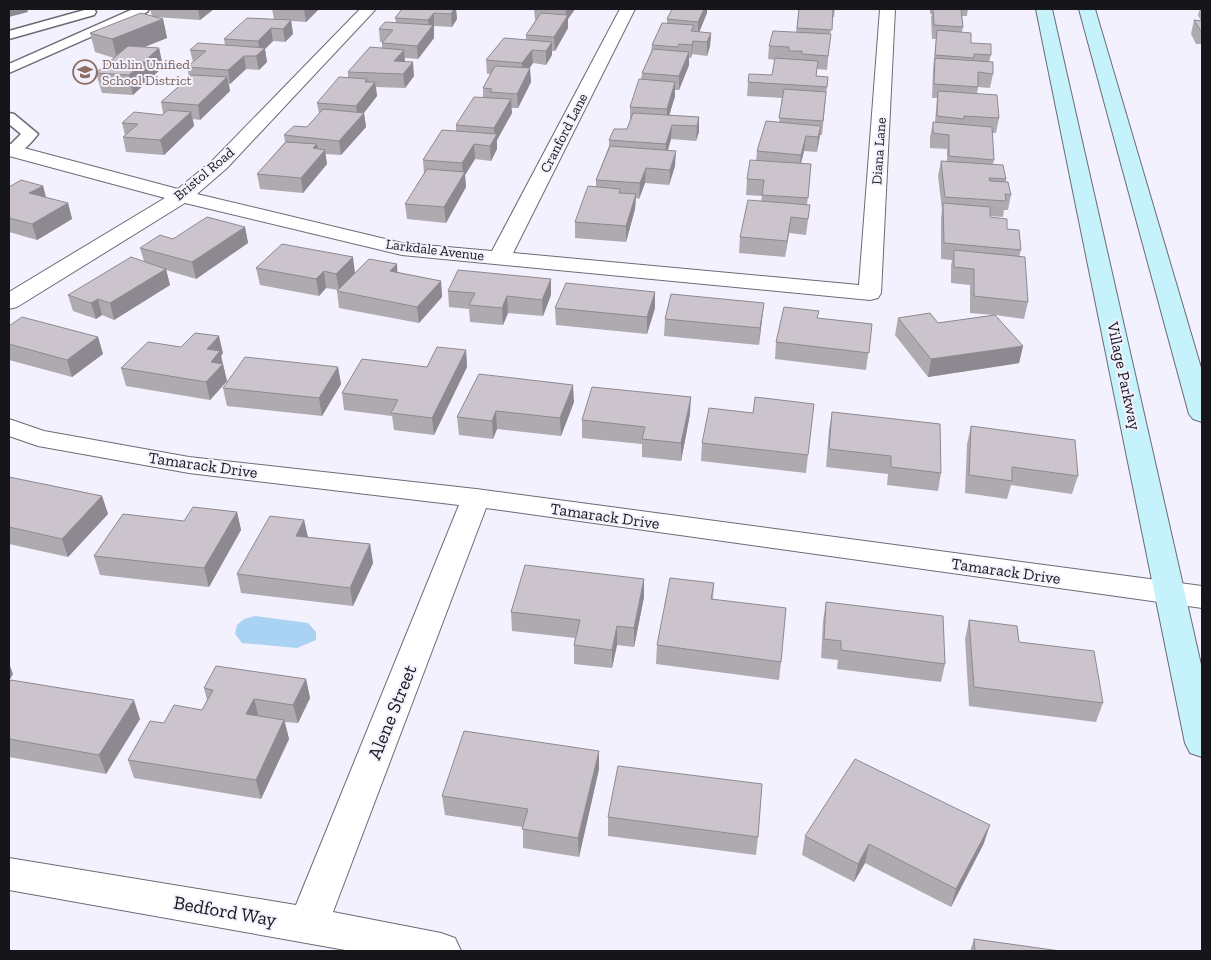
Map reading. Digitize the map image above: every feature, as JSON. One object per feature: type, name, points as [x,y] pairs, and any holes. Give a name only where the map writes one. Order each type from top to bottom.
[{"type":"street","name":"Bristol Road","points":[[9,302],[182,196],[220,164],[368,9]]},
{"type":"street","name":"Cranford Lane","points":[[500,257],[628,9]]},
{"type":"street","name":"Diana Lane","points":[[870,293],[888,9]]},
{"type":"street","name":"Village Parkway","points":[[1044,9],[1202,743]]},
{"type":"street","points":[[1087,9],[1202,414]]},
{"type":"street","name":"Larkdale Avenue","points":[[10,150],[182,196],[402,249],[870,293]]},
{"type":"street","name":"Tamarack Drive","points":[[9,427],[38,438],[189,465],[476,498],[1202,597]]},
{"type":"street","name":"Alene Street","points":[[308,925],[476,498]]},
{"type":"street","name":"Bedford Way","points":[[9,874],[308,925],[441,951]]},
{"type":"lane","points":[[9,69],[143,9]]},
{"type":"lane","points":[[9,35],[87,10],[114,23]]},
{"type":"lane","points":[[9,117],[30,134],[10,150]]},
{"type":"water","points":[[255,616],[308,623],[316,632],[316,640],[297,648],[242,643],[235,634],[237,625],[244,619]]},
{"type":"building","points":[[402,9],[454,9],[451,14],[434,13],[428,20],[395,18]]},
{"type":"building","points":[[672,9],[704,9],[698,22],[667,19]]},
{"type":"building","points":[[799,9],[833,9],[832,30],[797,28]]},
{"type":"building","points":[[933,9],[961,9],[963,27],[934,25]]},
{"type":"building","points":[[141,13],[163,19],[112,39],[90,33]]},
{"type":"building","points":[[541,13],[568,15],[554,37],[526,35]]},
{"type":"building","points":[[247,18],[291,20],[283,29],[271,28],[258,41],[224,39]]},
{"type":"building","points":[[1194,20],[1202,21],[1202,31],[1200,30]]},
{"type":"building","points":[[385,22],[433,25],[417,46],[382,43],[393,30],[379,29]]},
{"type":"building","points":[[662,23],[694,25],[691,31],[711,33],[707,42],[693,41],[692,45],[679,44],[678,47],[652,45]]},
{"type":"building","points":[[937,30],[971,33],[971,43],[991,44],[991,55],[974,54],[974,58],[935,55]]},
{"type":"building","points":[[773,31],[831,34],[828,56],[802,54],[802,51],[789,51],[789,47],[769,46]]},
{"type":"building","points":[[504,38],[552,42],[546,51],[532,50],[522,63],[486,60]]},
{"type":"building","points":[[198,43],[265,48],[256,56],[244,56],[228,70],[187,67],[206,51],[190,50]]},
{"type":"building","points":[[128,46],[159,48],[129,75],[96,73]]},
{"type":"building","points":[[370,47],[404,50],[394,61],[413,62],[403,74],[348,72]]},
{"type":"building","points":[[653,49],[689,52],[679,76],[642,73]]},
{"type":"building","points":[[775,58],[818,61],[816,76],[828,77],[827,87],[748,82],[749,74],[772,75]]},
{"type":"building","points":[[935,58],[993,62],[993,74],[978,72],[978,87],[934,84]]},
{"type":"building","points":[[495,66],[530,68],[517,94],[490,92],[492,89],[483,88]]},
{"type":"building","points":[[192,75],[227,77],[198,105],[161,102]]},
{"type":"building","points":[[339,77],[367,79],[365,82],[375,82],[356,106],[317,103]]},
{"type":"building","points":[[639,79],[675,82],[667,109],[630,107]]},
{"type":"building","points":[[784,89],[826,92],[823,121],[779,118]]},
{"type":"building","points":[[938,91],[997,95],[999,118],[964,116],[964,119],[937,116]]},
{"type":"building","points":[[474,97],[511,99],[494,128],[456,125]]},
{"type":"building","points":[[323,109],[364,113],[339,141],[284,135],[294,126],[307,127]]},
{"type":"building","points":[[168,110],[191,112],[160,140],[123,137],[138,124],[122,123],[134,112],[162,115]]},
{"type":"building","points":[[633,113],[699,117],[697,126],[672,125],[666,144],[609,140],[614,129],[627,129]]},
{"type":"building","points":[[766,121],[821,126],[818,137],[806,136],[801,155],[757,151]]},
{"type":"building","points":[[933,122],[992,127],[994,160],[949,156],[949,135],[933,133]]},
{"type":"building","points":[[442,130],[497,134],[490,146],[474,144],[462,163],[423,160]]},
{"type":"building","points":[[286,142],[317,144],[313,148],[325,150],[301,178],[257,174]]},
{"type":"building","points":[[610,146],[676,151],[670,170],[646,168],[640,183],[596,180]]},
{"type":"building","points":[[750,160],[811,164],[808,198],[762,195],[764,180],[747,179]]},
{"type":"building","points":[[941,161],[1003,165],[1006,179],[989,178],[990,181],[1008,182],[1011,195],[1005,194],[1006,201],[945,197]]},
{"type":"building","points":[[427,169],[465,172],[444,207],[405,204]]},
{"type":"building","points":[[21,180],[43,186],[29,193],[68,203],[32,224],[9,218],[9,187]]},
{"type":"building","points":[[588,186],[620,189],[619,193],[636,194],[626,226],[575,222]]},
{"type":"building","points":[[748,200],[810,205],[808,219],[791,217],[787,241],[740,237]]},
{"type":"building","points":[[943,203],[990,207],[990,217],[1007,219],[1007,229],[1019,230],[1021,250],[944,243]]},
{"type":"building","points":[[207,217],[245,227],[192,262],[140,248],[160,235],[173,239]]},
{"type":"building","points":[[282,244],[353,257],[336,274],[324,271],[316,279],[256,268]]},
{"type":"building","points":[[954,250],[1025,257],[1028,302],[974,296],[974,269],[954,267]]},
{"type":"building","points":[[131,257],[166,269],[110,303],[98,299],[91,303],[68,295]]},
{"type":"building","points":[[369,259],[397,264],[390,271],[441,281],[417,307],[337,291]]},
{"type":"building","points":[[458,270],[551,279],[542,300],[507,296],[502,308],[469,305],[475,293],[448,291]]},
{"type":"building","points":[[566,283],[655,292],[647,317],[555,308]]},
{"type":"building","points":[[671,294],[764,303],[760,328],[665,319]]},
{"type":"building","points":[[784,307],[819,311],[817,318],[872,324],[869,353],[776,342]]},
{"type":"building","points":[[930,313],[938,323],[995,315],[1023,346],[931,359],[898,318]]},
{"type":"building","points":[[22,317],[98,337],[67,360],[9,344],[9,326]]},
{"type":"building","points":[[195,333],[219,336],[207,349],[220,351],[211,362],[223,364],[206,382],[121,368],[148,342],[181,347]]},
{"type":"building","points":[[437,347],[466,350],[432,418],[391,413],[398,400],[342,393],[362,359],[427,367]]},
{"type":"building","points":[[245,357],[338,367],[319,398],[223,388]]},
{"type":"building","points":[[479,374],[573,385],[560,418],[496,411],[492,421],[457,417]]},
{"type":"building","points":[[592,387],[691,397],[681,443],[642,439],[645,427],[582,420]]},
{"type":"building","points":[[755,397],[814,404],[808,455],[702,443],[709,408],[753,413]]},
{"type":"building","points":[[832,412],[940,424],[941,473],[891,467],[891,456],[829,449]]},
{"type":"building","points":[[971,426],[1075,440],[1078,476],[1012,467],[1012,481],[969,475]]},
{"type":"building","points":[[9,477],[102,496],[62,539],[9,527]]},
{"type":"building","points":[[193,507],[237,512],[204,568],[94,556],[123,514],[184,521]]},
{"type":"building","points":[[270,516],[304,520],[296,536],[370,544],[350,588],[237,574]]},
{"type":"building","points":[[525,565],[644,579],[634,628],[617,626],[612,650],[574,645],[580,620],[511,612]]},
{"type":"building","points":[[670,578],[714,583],[711,599],[786,608],[781,662],[657,645]]},
{"type":"building","points":[[826,602],[943,616],[945,664],[841,650],[841,641],[824,639]]},
{"type":"building","points":[[969,620],[1017,626],[1019,642],[1094,651],[1103,703],[974,687]]},
{"type":"building","points":[[216,666],[306,679],[293,705],[254,699],[246,714],[284,720],[256,780],[128,760],[150,721],[164,723],[174,705],[202,710],[213,690],[204,688]]},
{"type":"building","points":[[11,680],[134,700],[99,755],[9,739],[9,683]]},
{"type":"building","points":[[464,731],[599,751],[578,838],[522,829],[528,809],[442,796]]},
{"type":"building","points":[[855,759],[990,825],[956,889],[869,844],[858,864],[805,836]]},
{"type":"building","points":[[618,766],[762,784],[758,837],[608,817]]},
{"type":"building","points":[[974,939],[1060,951],[975,951]]},
{"type":"place","name":"Dublin Unified School District","points":[[85,72]]}]
